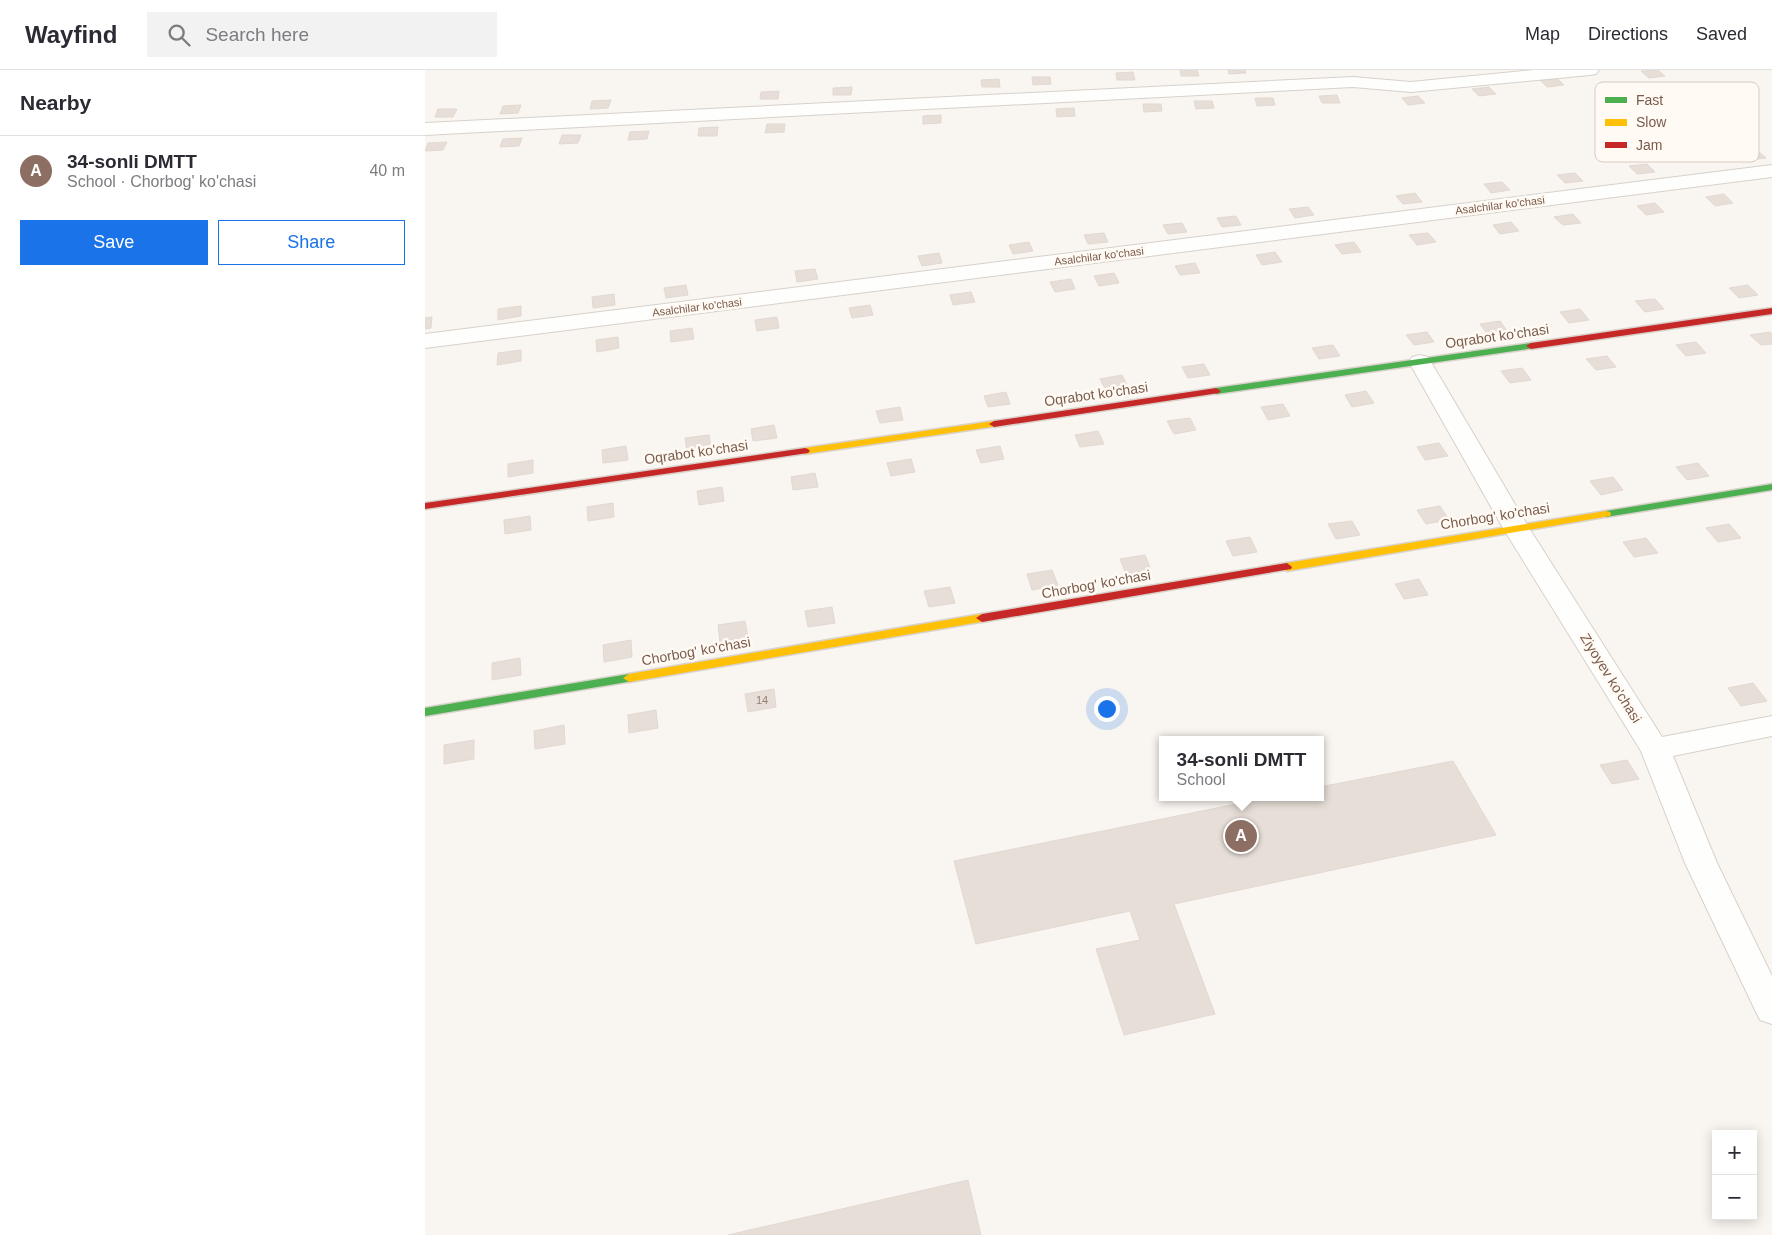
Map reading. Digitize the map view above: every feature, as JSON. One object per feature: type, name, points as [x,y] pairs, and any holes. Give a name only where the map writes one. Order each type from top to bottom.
[{"type":"street","points":[[425,129],[1353,82],[1411,87],[1589,70]]},
{"type":"street","name":"Asalchilar ko'chasi","points":[[425,342],[1772,171]]},
{"type":"street","name":"Oqrabot ko'chasi","points":[[425,506],[1772,311]]},
{"type":"street","name":"Ziyoyev ko'chasi","points":[[1420,362],[1515,528],[1655,749],[1701,863],[1772,1010]]},
{"type":"street","name":"Chorbog' ko'chasi","points":[[425,712],[1515,528],[1772,487]]},
{"type":"street","points":[[1655,749],[1772,726]]},
{"type":"building","points":[[1180,70],[1197,70],[1199,76],[1181,76]]},
{"type":"building","points":[[1228,70],[1245,70],[1246,73],[1229,74]]},
{"type":"building","points":[[1658,70],[1665,76],[1649,78],[1641,71]]},
{"type":"building","points":[[1133,72],[1135,80],[1117,80],[1116,73]]},
{"type":"building","points":[[1032,77],[1050,77],[1051,84],[1033,85]]},
{"type":"building","points":[[1557,78],[1564,85],[1547,87],[1540,80]]},
{"type":"building","points":[[999,79],[1000,87],[982,87],[981,80]]},
{"type":"building","points":[[852,87],[851,95],[833,95],[833,88]]},
{"type":"building","points":[[1489,87],[1496,94],[1479,96],[1472,89]]},
{"type":"building","points":[[779,91],[778,99],[760,99],[761,92]]},
{"type":"building","points":[[1337,95],[1340,103],[1322,103],[1319,96]]},
{"type":"building","points":[[1418,96],[1425,103],[1408,105],[1402,98]]},
{"type":"building","points":[[1255,98],[1273,98],[1275,105],[1257,106]]},
{"type":"building","points":[[611,100],[608,108],[590,109],[592,101]]},
{"type":"building","points":[[1194,101],[1212,101],[1214,108],[1196,109]]},
{"type":"building","points":[[1143,104],[1161,104],[1162,111],[1144,112]]},
{"type":"building","points":[[521,105],[518,113],[500,114],[503,106]]},
{"type":"building","points":[[1074,108],[1075,116],[1057,117],[1056,109]]},
{"type":"building","points":[[438,109],[457,109],[453,117],[435,117]]},
{"type":"building","points":[[941,115],[941,123],[923,124],[923,116]]},
{"type":"building","points":[[767,124],[785,124],[784,132],[765,133]]},
{"type":"building","points":[[718,127],[717,136],[698,136],[699,128]]},
{"type":"building","points":[[649,131],[647,139],[628,140],[630,132]]},
{"type":"building","points":[[562,135],[581,135],[578,143],[559,144]]},
{"type":"building","points":[[522,138],[519,146],[500,147],[503,139]]},
{"type":"building","points":[[447,142],[443,150],[425,151],[428,143]]},
{"type":"building","points":[[1759,152],[1766,158],[1759,159]]},
{"type":"building","points":[[1647,164],[1655,172],[1637,174],[1629,166]]},
{"type":"building","points":[[1575,173],[1583,181],[1565,183],[1557,175]]},
{"type":"building","points":[[1502,182],[1510,190],[1491,193],[1484,184]]},
{"type":"building","points":[[1415,193],[1422,202],[1403,204],[1396,196]]},
{"type":"building","points":[[1724,194],[1733,203],[1715,206],[1706,197]]},
{"type":"building","points":[[1655,203],[1664,212],[1646,215],[1637,206]]},
{"type":"building","points":[[1308,207],[1314,215],[1295,218],[1289,209]]},
{"type":"building","points":[[1573,214],[1581,223],[1563,225],[1554,217]]},
{"type":"building","points":[[1236,216],[1241,225],[1222,227],[1217,218]]},
{"type":"building","points":[[1511,222],[1519,231],[1500,234],[1493,225]]},
{"type":"building","points":[[1182,223],[1187,232],[1168,234],[1163,225]]},
{"type":"building","points":[[1104,233],[1108,242],[1088,244],[1084,235]]},
{"type":"building","points":[[1428,233],[1436,242],[1417,245],[1409,235]]},
{"type":"building","points":[[1029,242],[1033,251],[1013,254],[1009,245]]},
{"type":"building","points":[[1354,242],[1361,252],[1342,254],[1335,245]]},
{"type":"building","points":[[1275,252],[1282,262],[1262,265],[1256,255]]},
{"type":"building","points":[[939,253],[942,263],[922,266],[918,256]]},
{"type":"building","points":[[1195,263],[1200,273],[1180,275],[1175,266]]},
{"type":"building","points":[[815,269],[818,279],[797,282],[795,271]]},
{"type":"building","points":[[1114,273],[1119,283],[1099,286],[1094,276]]},
{"type":"building","points":[[1071,279],[1075,289],[1055,292],[1050,282]]},
{"type":"building","points":[[686,285],[688,295],[666,298],[664,288]]},
{"type":"building","points":[[1748,285],[1758,295],[1739,298],[1729,288]]},
{"type":"building","points":[[971,292],[975,302],[953,305],[950,295]]},
{"type":"building","points":[[614,294],[615,305],[593,308],[592,297]]},
{"type":"building","points":[[1655,299],[1664,309],[1645,312],[1635,301]]},
{"type":"building","points":[[870,305],[873,315],[852,318],[849,308]]},
{"type":"building","points":[[521,306],[521,316],[498,320],[498,309]]},
{"type":"building","points":[[1580,309],[1589,320],[1569,323],[1560,312]]},
{"type":"building","points":[[432,317],[431,328],[425,329],[425,318]]},
{"type":"building","points":[[777,317],[779,328],[757,331],[755,320]]},
{"type":"building","points":[[1500,321],[1508,332],[1488,335],[1480,324]]},
{"type":"building","points":[[692,328],[694,339],[671,342],[670,331]]},
{"type":"building","points":[[1427,332],[1434,342],[1414,345],[1406,335]]},
{"type":"building","points":[[1770,332],[1772,334],[1772,344],[1761,345],[1750,335]]},
{"type":"building","points":[[618,337],[619,348],[597,352],[596,340]]},
{"type":"building","points":[[1696,342],[1706,353],[1686,356],[1676,345]]},
{"type":"building","points":[[1333,345],[1340,356],[1319,359],[1312,348]]},
{"type":"building","points":[[521,350],[521,361],[497,365],[498,353]]},
{"type":"building","points":[[1607,356],[1616,367],[1596,370],[1586,359]]},
{"type":"building","points":[[1204,364],[1210,375],[1188,378],[1182,367]]},
{"type":"building","points":[[1522,368],[1531,380],[1510,383],[1501,371]]},
{"type":"building","points":[[1122,375],[1128,387],[1106,390],[1100,379]]},
{"type":"building","points":[[1366,391],[1374,403],[1352,407],[1345,395]]},
{"type":"building","points":[[1006,392],[1010,404],[988,407],[984,396]]},
{"type":"building","points":[[1283,404],[1290,416],[1268,420],[1261,407]]},
{"type":"building","points":[[900,407],[903,420],[880,423],[876,411]]},
{"type":"building","points":[[1190,418],[1196,430],[1174,434],[1167,421]]},
{"type":"building","points":[[774,425],[777,438],[753,441],[751,429]]},
{"type":"building","points":[[1098,431],[1104,444],[1080,447],[1075,435]]},
{"type":"building","points":[[709,435],[711,447],[687,451],[685,438]]},
{"type":"building","points":[[1439,443],[1448,456],[1425,460],[1417,447]]},
{"type":"building","points":[[626,446],[628,460],[603,463],[602,450]]},
{"type":"building","points":[[1000,446],[1004,459],[981,463],[976,450]]},
{"type":"building","points":[[911,459],[915,472],[891,476],[887,463]]},
{"type":"building","points":[[533,460],[533,473],[508,477],[508,464]]},
{"type":"building","points":[[1698,463],[1709,476],[1687,480],[1676,467]]},
{"type":"building","points":[[815,473],[818,487],[793,490],[791,477]]},
{"type":"building","points":[[1613,477],[1623,490],[1601,495],[1590,481]]},
{"type":"building","points":[[722,487],[724,501],[699,505],[697,491]]},
{"type":"building","points":[[613,503],[614,517],[588,521],[587,507]]},
{"type":"building","points":[[1440,506],[1449,520],[1426,524],[1417,510]]},
{"type":"building","points":[[530,516],[531,530],[505,534],[504,520]]},
{"type":"building","points":[[1352,521],[1360,535],[1336,539],[1328,524]]},
{"type":"building","points":[[1729,524],[1741,538],[1718,542],[1706,528]]},
{"type":"building","points":[[1250,537],[1257,552],[1233,556],[1226,541]]},
{"type":"building","points":[[1646,538],[1658,553],[1634,557],[1623,542]]},
{"type":"building","points":[[1145,555],[1151,570],[1126,574],[1120,559]]},
{"type":"building","points":[[1052,570],[1058,585],[1032,590],[1027,574]]},
{"type":"building","points":[[1419,579],[1428,595],[1404,599],[1395,584]]},
{"type":"building","points":[[950,587],[955,603],[929,607],[924,591]]},
{"type":"building","points":[[832,607],[835,623],[808,627],[805,611]]},
{"type":"building","points":[[745,621],[748,637],[720,642],[718,625]]},
{"type":"building","points":[[631,640],[632,657],[604,662],[603,645]]},
{"type":"building","points":[[520,658],[521,675],[492,680],[492,663]]},
{"type":"building","points":[[1753,683],[1767,701],[1741,706],[1728,688]]},
{"type":"building","points":[[774,689],[776,707],[748,712],[745,694]]},
{"type":"building","points":[[656,710],[658,728],[629,733],[628,715]]},
{"type":"building","points":[[564,725],[565,744],[535,749],[534,731]]},
{"type":"building","points":[[474,740],[474,759],[444,764],[444,745]]},
{"type":"building","points":[[1627,760],[1639,779],[1612,784],[1600,765]]},
{"type":"building","points":[[1453,761],[1496,835],[1174,904],[1215,1014],[1124,1035],[1096,949],[1140,940],[1130,911],[976,944],[954,861],[1251,801],[1324,801],[1324,786]]},
{"type":"building","points":[[968,1180],[981,1235],[728,1235]]},
{"type":"traffic: fast","points":[[1216,391],[1531,346]]},
{"type":"traffic: fast","points":[[1606,514],[1772,487]]},
{"type":"traffic: fast","points":[[425,712],[629,678]]},
{"type":"traffic: slow","points":[[805,451],[994,424]]},
{"type":"traffic: slow","points":[[1287,567],[1606,514]]},
{"type":"traffic: slow","points":[[629,678],[982,618]]},
{"type":"traffic: jam","points":[[1531,346],[1772,311]]},
{"type":"traffic: jam","points":[[994,424],[1216,391]]},
{"type":"traffic: jam","points":[[425,506],[805,451]]},
{"type":"traffic: jam","points":[[982,618],[1287,567]]},
{"type":"place","name":"34-sonli DMTT","points":[[1241,836]]}]
